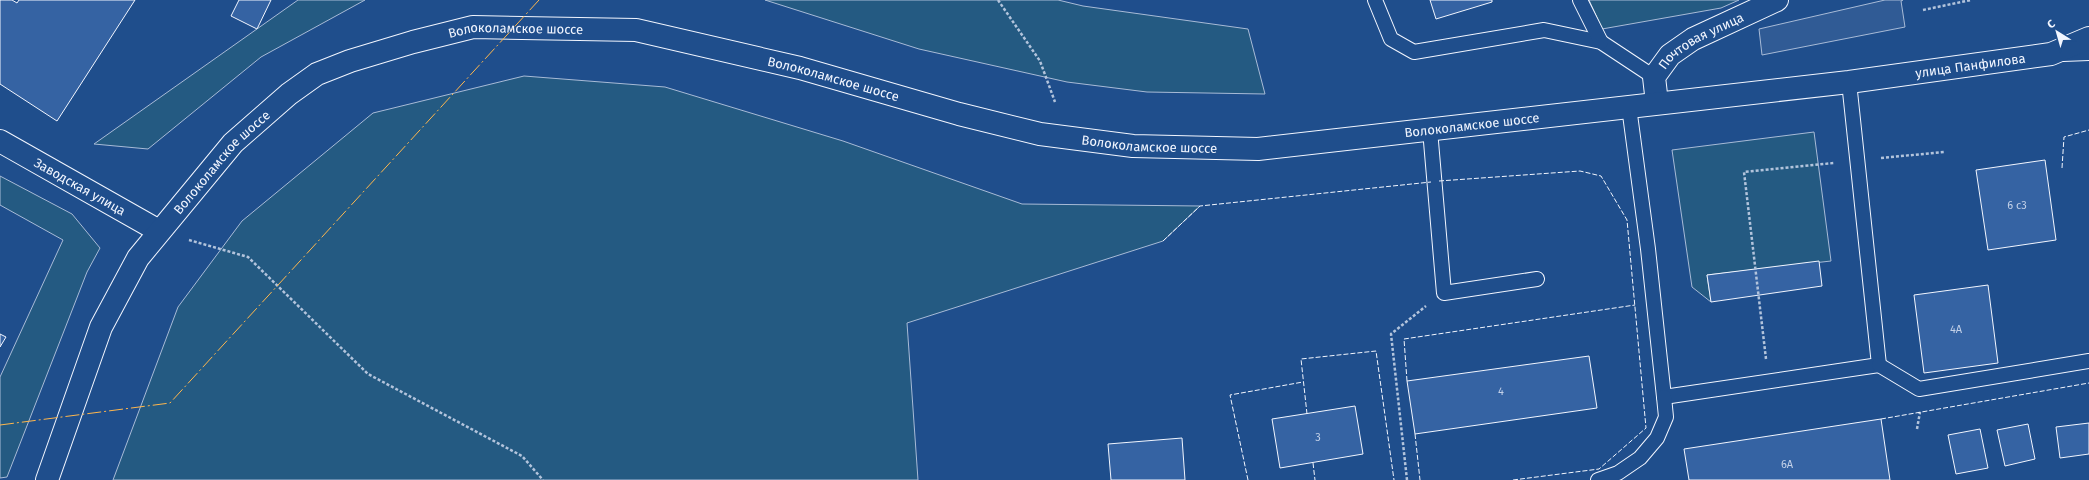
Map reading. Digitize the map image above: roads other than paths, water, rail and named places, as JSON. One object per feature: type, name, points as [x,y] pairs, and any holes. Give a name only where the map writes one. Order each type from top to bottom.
[{"type":"main road","name":"Почтовая улица","points":[[1657,103],[1654,77],[1670,55],[1693,39],[1777,0]]},
{"type":"main road","name":"Волоколамское шоссе","points":[[47,480],[102,327],[138,258],[233,143],[289,94],[317,74],[350,61],[413,42],[473,27],[636,30],[800,68],[959,114],[1040,134],[1133,146],[1258,149],[1849,82]]},
{"type":"main road","name":"улица Панфилова","points":[[1849,82],[2051,54],[2089,38]]},
{"type":"main road","name":"Заводская улица","points":[[0,141],[159,231]]},
{"type":"lane","points":[[1375,0],[1390,39],[1414,52],[1544,30],[1601,42],[1654,77]]},
{"type":"lane","points":[[1580,0],[1601,42]]},
{"type":"lane","points":[[2051,54],[2089,53]]},
{"type":"lane","points":[[1849,82],[1879,365]]},
{"type":"lane","points":[[1598,480],[1618,473],[1640,458],[1657,438],[1666,418],[1648,249],[1629,107]]},
{"type":"lane","points":[[1430,130],[1444,293],[1537,280]]},
{"type":"lane","points":[[1664,397],[1879,365],[1919,389],[2089,361]]}]
